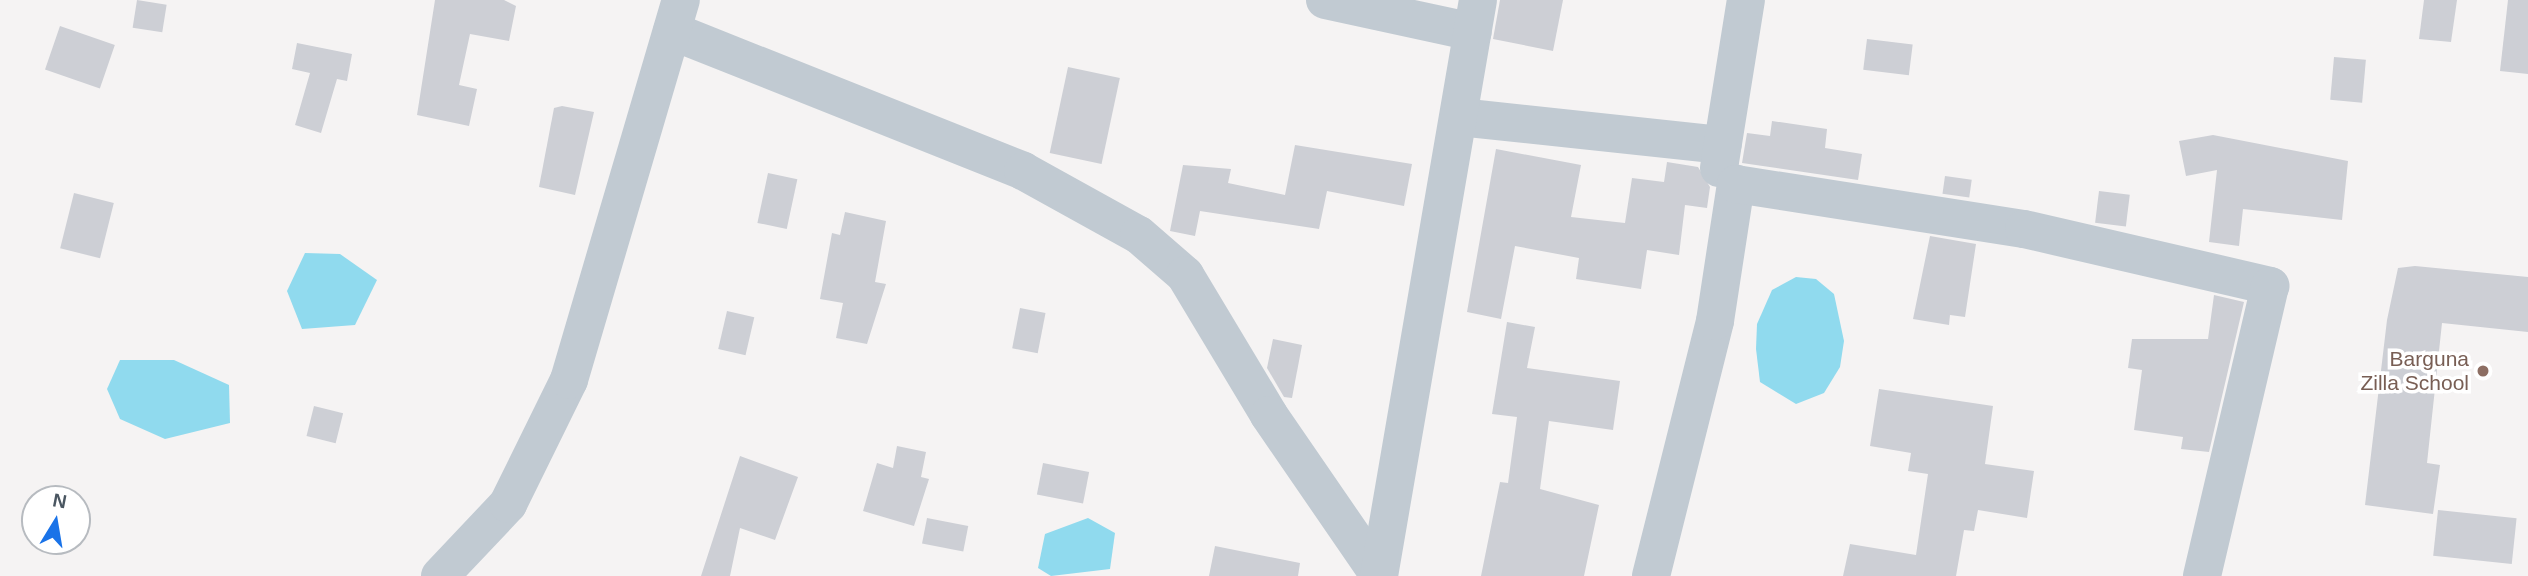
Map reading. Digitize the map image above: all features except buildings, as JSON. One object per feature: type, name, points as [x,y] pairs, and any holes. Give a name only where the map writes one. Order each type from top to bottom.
[{"type":"street","points":[[1325,0],[1475,16],[1379,575]]},
{"type":"street","points":[[1746,0],[1717,178],[1736,184],[2024,229],[2270,286],[2202,576]]},
{"type":"street","points":[[440,576],[508,504],[569,380],[677,16],[1023,171],[1139,235],[1185,275],[1269,415],[1379,575]]},
{"type":"street","points":[[1459,117],[1723,145]]},
{"type":"street","points":[[1651,576],[1715,321],[1736,184]]},
{"type":"water","points":[[305,253],[340,254],[377,280],[355,325],[302,329],[287,291]]},
{"type":"water","points":[[1796,277],[1816,279],[1834,294],[1844,341],[1840,367],[1824,393],[1796,404],[1760,382],[1756,349],[1757,324],[1772,290]]},
{"type":"water","points":[[120,360],[174,360],[229,385],[230,423],[165,439],[120,419],[107,389]]},
{"type":"water","points":[[1088,518],[1115,533],[1110,569],[1051,576],[1038,568],[1045,534]]},
{"type":"place","name":"Barguna Zilla School","points":[[2483,371]]}]
